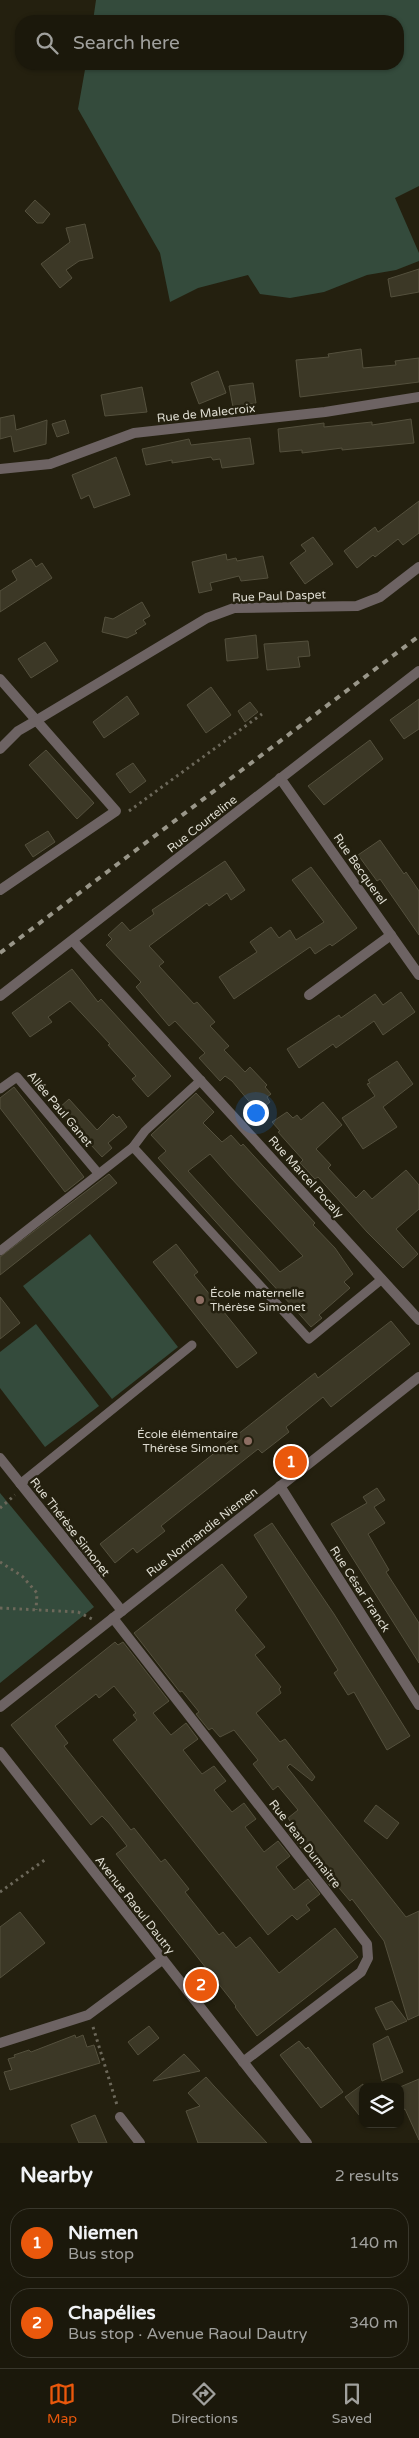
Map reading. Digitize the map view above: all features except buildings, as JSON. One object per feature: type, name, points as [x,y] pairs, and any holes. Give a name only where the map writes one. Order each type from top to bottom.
[{"type":"street","name":"Rue de Malecroix","points":[[0,469],[50,464],[134,433],[325,412],[419,398]]},
{"type":"street","name":"Rue Paul Daspet","points":[[0,748],[18,731],[206,618],[234,608],[357,606],[380,596],[419,567]]},
{"type":"street","name":"Rue Courteline","points":[[0,996],[419,671]]},
{"type":"street","points":[[0,679],[116,811],[0,890]]},
{"type":"street","name":"Rue Becquerel","points":[[280,778],[419,975]]},
{"type":"street","points":[[309,995],[391,935]]},
{"type":"street","name":"Rue Marcel Pocaly","points":[[73,941],[418,1317]]},
{"type":"street","name":"Rue Normandie Niemen","points":[[0,1707],[419,1377]]},
{"type":"street","name":"Rue Thérèse Simonet","points":[[0,1458],[122,1611]]},
{"type":"street","name":"Rue César Franck","points":[[280,1486],[419,1705]]},
{"type":"street","name":"Rue Jean Dumaitre","points":[[113,1618],[368,1944],[368,1958],[361,1972],[243,2062]]},
{"type":"street","name":"Avenue Raoul Dautry","points":[[0,1752],[307,2143]]},
{"type":"street","points":[[0,2043],[88,2015],[162,1960]]},
{"type":"street","points":[[120,2117],[140,2143]]},
{"type":"lane","name":"Allée Paul Ganet","points":[[0,1089],[16,1077],[98,1173]]},
{"type":"lane","points":[[0,1251],[133,1147],[145,1131],[201,1080]]},
{"type":"lane","points":[[133,1147],[309,1339],[382,1279]]},
{"type":"lane","points":[[22,1486],[192,1345]]},
{"type":"path","points":[[116,811],[130,811],[262,714]]},
{"type":"path","points":[[0,1508],[22,1486]]},
{"type":"path","points":[[0,1562],[22,1576],[37,1593],[36,1610]]},
{"type":"path","points":[[0,1608],[78,1612],[91,1617],[98,1630]]},
{"type":"path","points":[[0,1892],[46,1859]]},
{"type":"path","points":[[88,2015],[95,2032],[120,2117]]},
{"type":"green space","points":[[96,0],[419,0],[419,186],[395,198],[419,253],[419,261],[396,270],[367,275],[324,292],[290,298],[260,294],[248,275],[198,288],[170,302],[160,253],[78,109],[85,70],[404,70],[404,15],[94,15]]},
{"type":"green space","points":[[90,1234],[178,1347],[112,1399],[23,1286]]},
{"type":"green space","points":[[36,1324],[99,1406],[45,1447],[0,1388],[0,1352]]},
{"type":"green space","points":[[0,1493],[94,1607],[0,1683]]},
{"type":"railway","points":[[0,953],[419,636]]},
{"type":"place","name":"École maternelle Thérèse Simonet","points":[[200,1300]]},
{"type":"place","name":"École élémentaire Thérèse Simonet","points":[[248,1441]]},
{"type":"place","name":"Niemen","points":[[291,1462]]},
{"type":"place","name":"Chapélies","points":[[201,1985]]}]
